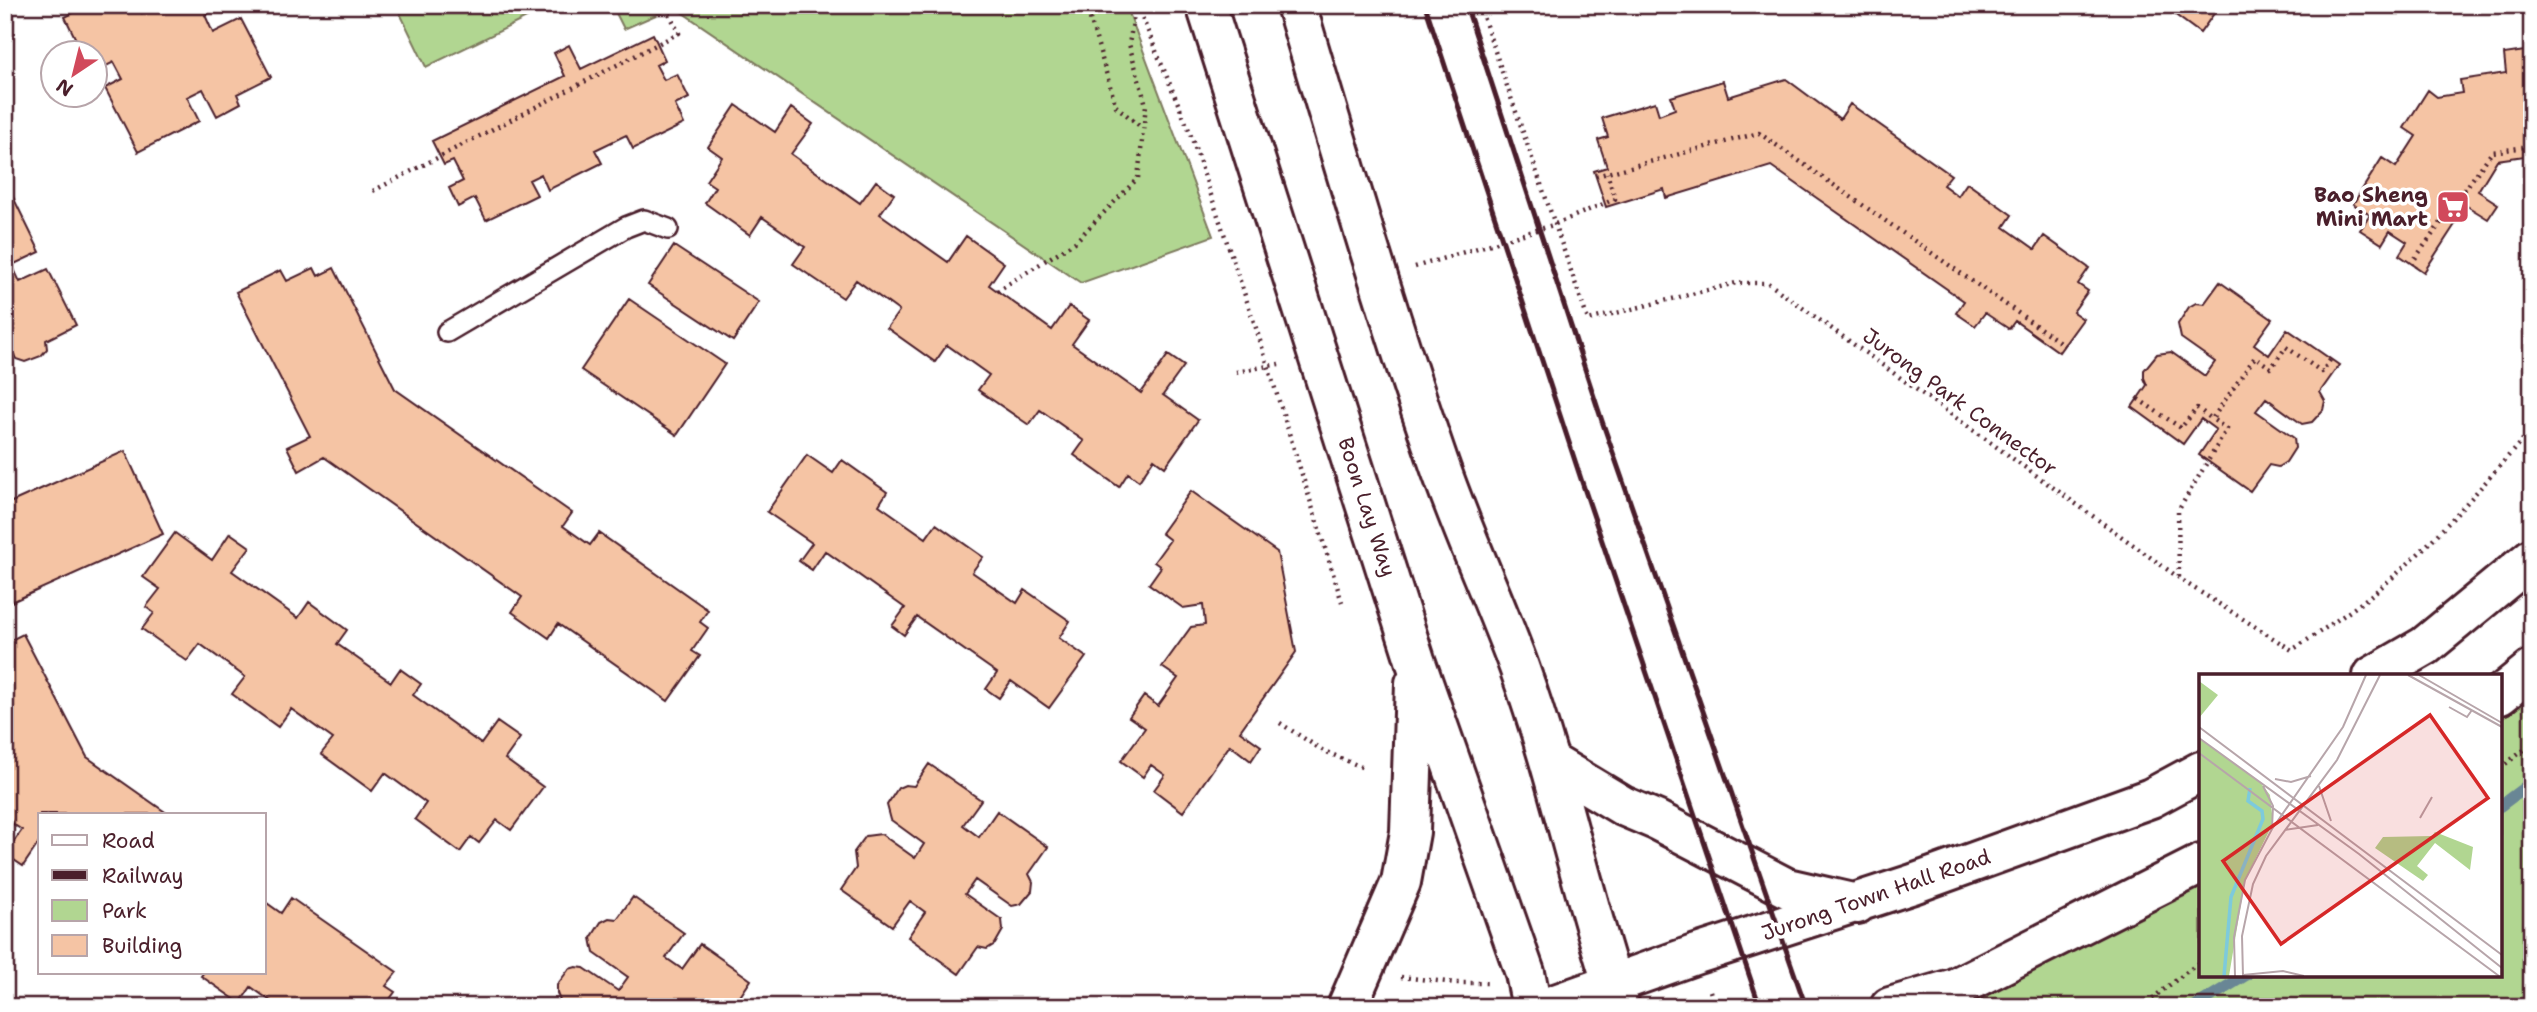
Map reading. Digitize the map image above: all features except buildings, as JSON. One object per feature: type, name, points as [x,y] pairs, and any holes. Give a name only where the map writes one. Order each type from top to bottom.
[{"type":"main road","name":"Boon Lay Way","points":[[1206,5],[1415,660],[1525,973],[1532,1007]]},
{"type":"main road","points":[[1296,5],[1378,278],[1437,458],[1519,667],[1550,762],[1616,996]]},
{"type":"main road","points":[[2376,674],[2425,646],[2532,558]]},
{"type":"main road","points":[[1347,1007],[1401,882],[1410,832],[1415,660]]},
{"type":"main road","points":[[2502,693],[2532,669]]},
{"type":"main road","points":[[1550,762],[1623,806],[1787,887],[1857,904]]},
{"type":"main road","name":"Jurong Town Hall Road","points":[[1547,1007],[1616,996],[1697,954],[1857,904],[2151,798],[2199,772]]},
{"type":"main road","points":[[1890,1007],[1945,997],[2199,865]]},
{"type":"lane","points":[[447,332],[626,227],[644,220],[668,229]]},
{"type":"path","points":[[373,191],[679,33],[665,5]]},
{"type":"path","points":[[1086,5],[1116,106],[1143,128]]},
{"type":"path","points":[[997,291],[1075,242],[1138,178],[1146,104],[1129,44],[1137,5]]},
{"type":"path","points":[[1137,5],[1189,130],[1257,331],[1342,602]]},
{"type":"path","name":"Jurong Park Connector","points":[[1479,5],[1588,320],[1736,283],[1768,283],[2179,578],[2292,650],[2391,578],[2468,502],[2532,429]]},
{"type":"path","points":[[1596,176],[1759,132],[2064,345]]},
{"type":"path","points":[[2411,264],[2491,152],[2532,146]]},
{"type":"path","points":[[1440,260],[1553,225],[1615,200],[1607,173]]},
{"type":"path","points":[[2212,419],[2255,357],[2271,368],[2286,347],[2322,372],[2330,360]]},
{"type":"path","points":[[1236,372],[1255,369]]},
{"type":"path","points":[[2138,399],[2181,428],[2196,408],[2227,429],[2178,511],[2179,578]]},
{"type":"path","points":[[1280,723],[1322,750],[1366,769]]},
{"type":"path","points":[[2502,766],[2532,744]]},
{"type":"path","points":[[2141,1007],[2199,963]]},
{"type":"path","points":[[1363,972],[1457,983],[1499,983]]},
{"type":"path","points":[[457,1002],[463,1007]]},
{"type":"green space","points":[[396,5],[553,5],[426,67]]},
{"type":"green space","points":[[612,5],[1126,5],[1213,236],[1081,283],[674,7],[624,29]]},
{"type":"green space","points":[[2532,669],[2532,1007],[1935,1007],[2199,865],[2199,977],[2502,977],[2502,693]]},
{"type":"waterway","points":[[2502,804],[2532,782]]},
{"type":"waterway","points":[[2194,1007],[2243,977]]},
{"type":"railway","points":[[1425,5],[1581,479],[1760,1007]]},
{"type":"railway","points":[[1466,5],[1602,421],[1806,1007]]},
{"type":"place","name":"Bao Sheng Mini Mart","points":[[2453,207]]}]
